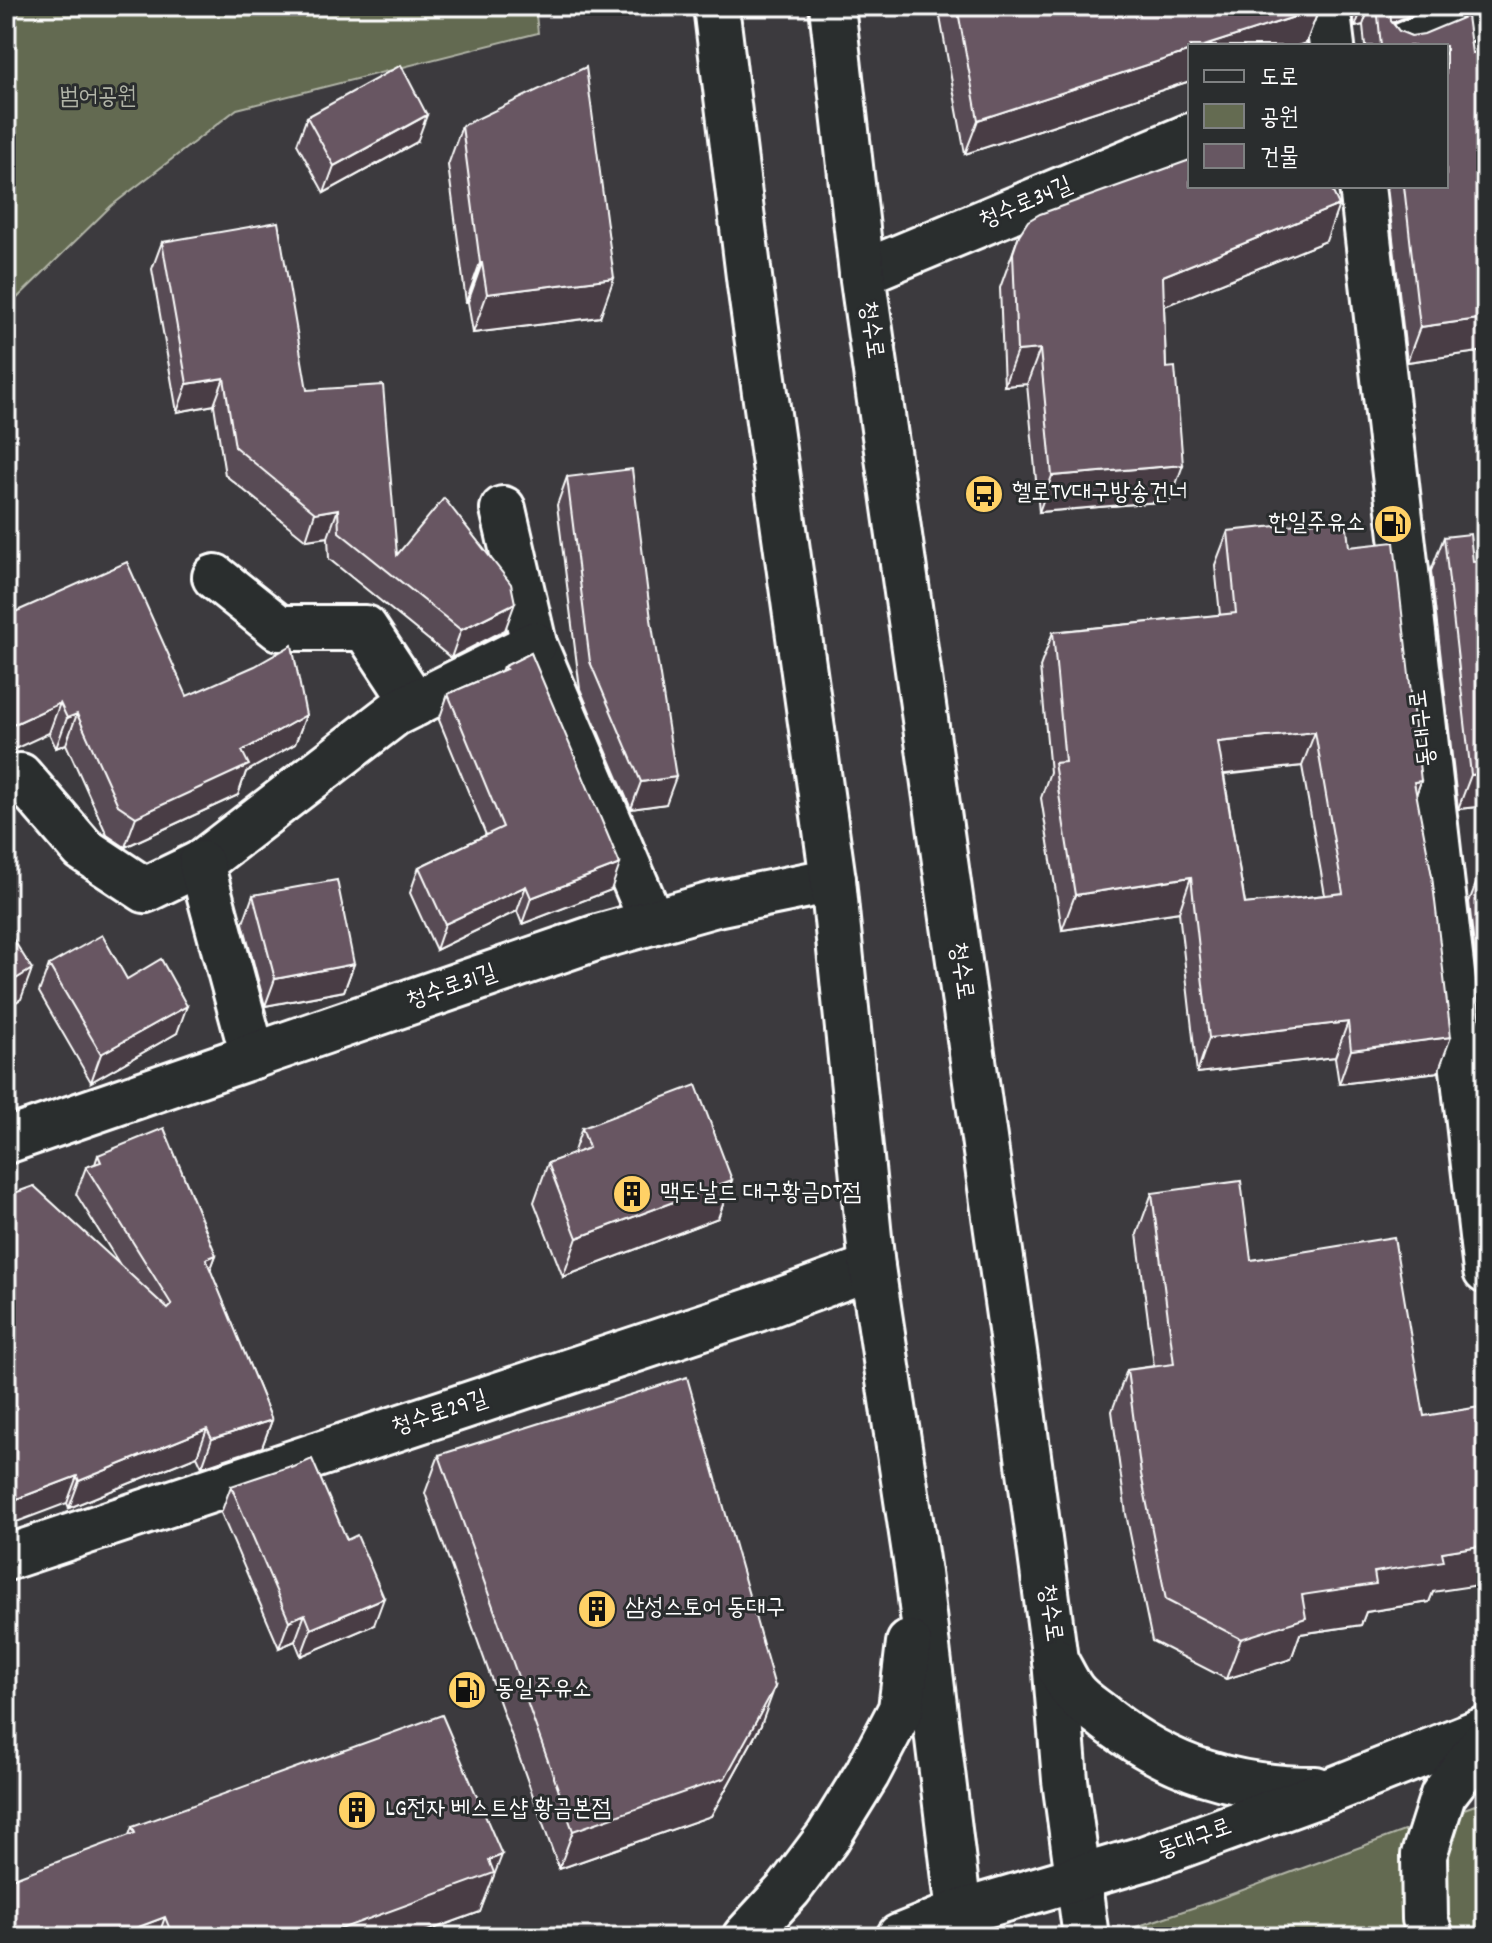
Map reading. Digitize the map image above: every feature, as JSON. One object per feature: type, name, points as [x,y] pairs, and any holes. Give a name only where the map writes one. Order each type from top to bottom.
[{"type":"main road","points":[[716,6],[750,285],[833,880],[872,1267],[918,1573],[960,1925]]},
{"type":"main road","name":"청수로","points":[[832,6],[862,273],[1055,1660],[1065,1780],[1086,1937]]},
{"type":"main road","points":[[1327,6],[1332,44]]},
{"type":"main road","points":[[1407,44],[1486,10]]},
{"type":"main road","name":"청수로34길","points":[[862,273],[1188,137]]},
{"type":"main road","name":"동대구로","points":[[1362,188],[1486,1271]]},
{"type":"main road","points":[[503,509],[534,644],[652,922]]},
{"type":"main road","points":[[215,577],[279,628],[365,628],[415,704]]},
{"type":"main road","points":[[6,784],[20,776],[83,849],[145,890],[201,863],[394,714],[534,644]]},
{"type":"main road","points":[[201,863],[253,1056]]},
{"type":"main road","name":"청수로31길","points":[[6,1141],[598,937],[716,904],[833,880]]},
{"type":"main road","name":"청수로29길","points":[[6,1558],[757,1309],[872,1267]]},
{"type":"main road","points":[[745,1937],[789,1889],[828,1837],[867,1774],[901,1709],[918,1573]]},
{"type":"main road","points":[[1055,1660],[1075,1694],[1132,1739],[1179,1764],[1230,1780],[1282,1789],[1335,1789]]},
{"type":"main road","name":"동대구로","points":[[899,1937],[960,1925],[1077,1878],[1146,1858],[1335,1789],[1486,1729]]},
{"type":"main road","points":[[1431,1937],[1425,1919],[1424,1855],[1443,1795],[1486,1741]]},
{"type":"green space","name":"범어공원","points":[[6,6],[535,6],[538,33],[237,109],[111,206],[6,309]]},
{"type":"green space","points":[[1486,1801],[1486,1937],[1106,1937],[1210,1902]]},
{"type":"building","points":[[957,6],[1319,6],[1319,9],[1210,44],[1188,44],[1188,52],[978,120]]},
{"type":"building","points":[[1377,6],[1391,6],[1391,21],[1399,31],[1411,36],[1424,34],[1467,16],[1472,53],[1486,51],[1486,318],[1420,327],[1404,188],[1448,188],[1448,44],[1381,44]]},
{"type":"building","points":[[401,65],[427,115],[334,166],[307,117]]},
{"type":"building","points":[[586,67],[614,278],[487,294],[462,126]]},
{"type":"building","points":[[1188,161],[1188,188],[1331,188],[1339,205],[1163,276],[1166,368],[1175,367],[1183,465],[1052,476],[1040,349],[1017,351],[1013,253],[1028,221]]},
{"type":"building","points":[[278,222],[307,390],[383,385],[397,555],[444,498],[511,584],[515,603],[461,630],[339,532],[338,509],[315,513],[235,447],[224,378],[187,384],[162,242]]},
{"type":"building","points":[[632,469],[651,619],[676,777],[641,782],[590,662],[567,477]]},
{"type":"building","points":[[1346,519],[1349,547],[1394,542],[1421,781],[1414,782],[1432,876],[1451,1037],[1351,1050],[1348,1022],[1209,1038],[1191,877],[1075,895],[1054,763],[1065,762],[1053,632],[1236,613],[1228,531]],"holes":[[[1315,732],[1343,893],[1245,904],[1218,742]]]},
{"type":"building","points":[[1470,534],[1473,561],[1486,560],[1486,773],[1471,775],[1444,537]]},
{"type":"building","points":[[127,562],[187,696],[255,666],[292,645],[306,715],[242,751],[249,765],[136,817],[118,805],[77,714],[67,718],[60,703],[6,728],[6,616]]},
{"type":"building","points":[[531,653],[620,864],[531,898],[526,886],[445,924],[419,867],[503,827],[448,694],[506,669],[503,667]]},
{"type":"building","points":[[1486,875],[1486,941],[1479,876]]},
{"type":"building","points":[[337,880],[354,964],[275,979],[253,895]]},
{"type":"building","points":[[6,928],[32,969],[6,985]]},
{"type":"building","points":[[102,935],[127,979],[161,959],[187,1006],[101,1054],[49,965]]},
{"type":"building","points":[[696,1085],[732,1180],[577,1238],[548,1163],[589,1148],[582,1128]]},
{"type":"building","points":[[164,1128],[216,1255],[206,1259],[272,1420],[212,1439],[207,1429],[79,1481],[77,1476],[6,1503],[6,1196],[34,1186],[168,1309],[172,1305],[86,1167],[101,1162],[98,1155]]},
{"type":"building","points":[[1241,1181],[1251,1260],[1394,1237],[1424,1416],[1486,1406],[1486,1545],[1442,1552],[1444,1561],[1374,1572],[1376,1584],[1302,1595],[1306,1618],[1241,1639],[1166,1600],[1141,1474],[1127,1370],[1174,1364],[1152,1193]]},
{"type":"building","name":"삼성스토어 동대구","points":[[687,1377],[775,1687],[725,1778],[573,1831],[439,1455]]},
{"type":"building","points":[[312,1459],[347,1540],[357,1535],[384,1598],[311,1629],[305,1614],[289,1621],[231,1486]]},
{"type":"building","name":"LG전자 베스트샵 황금본점","points":[[442,1715],[502,1855],[489,1860],[494,1873],[319,1937],[173,1937],[165,1917],[112,1937],[6,1937],[6,1881],[135,1833],[132,1827]]},
{"type":"place","name":"헬로TV대구방송건너","points":[[984,494]]},
{"type":"place","name":"한일주유소","points":[[1393,524]]},
{"type":"place","name":"맥도날드 대구황금DT점","points":[[632,1194]]},
{"type":"place","name":"삼성스토어 동대구","points":[[597,1609]]},
{"type":"place","name":"동일주유소","points":[[467,1690]]},
{"type":"place","name":"LG전자 베스트샵 황금본점","points":[[357,1810]]}]
